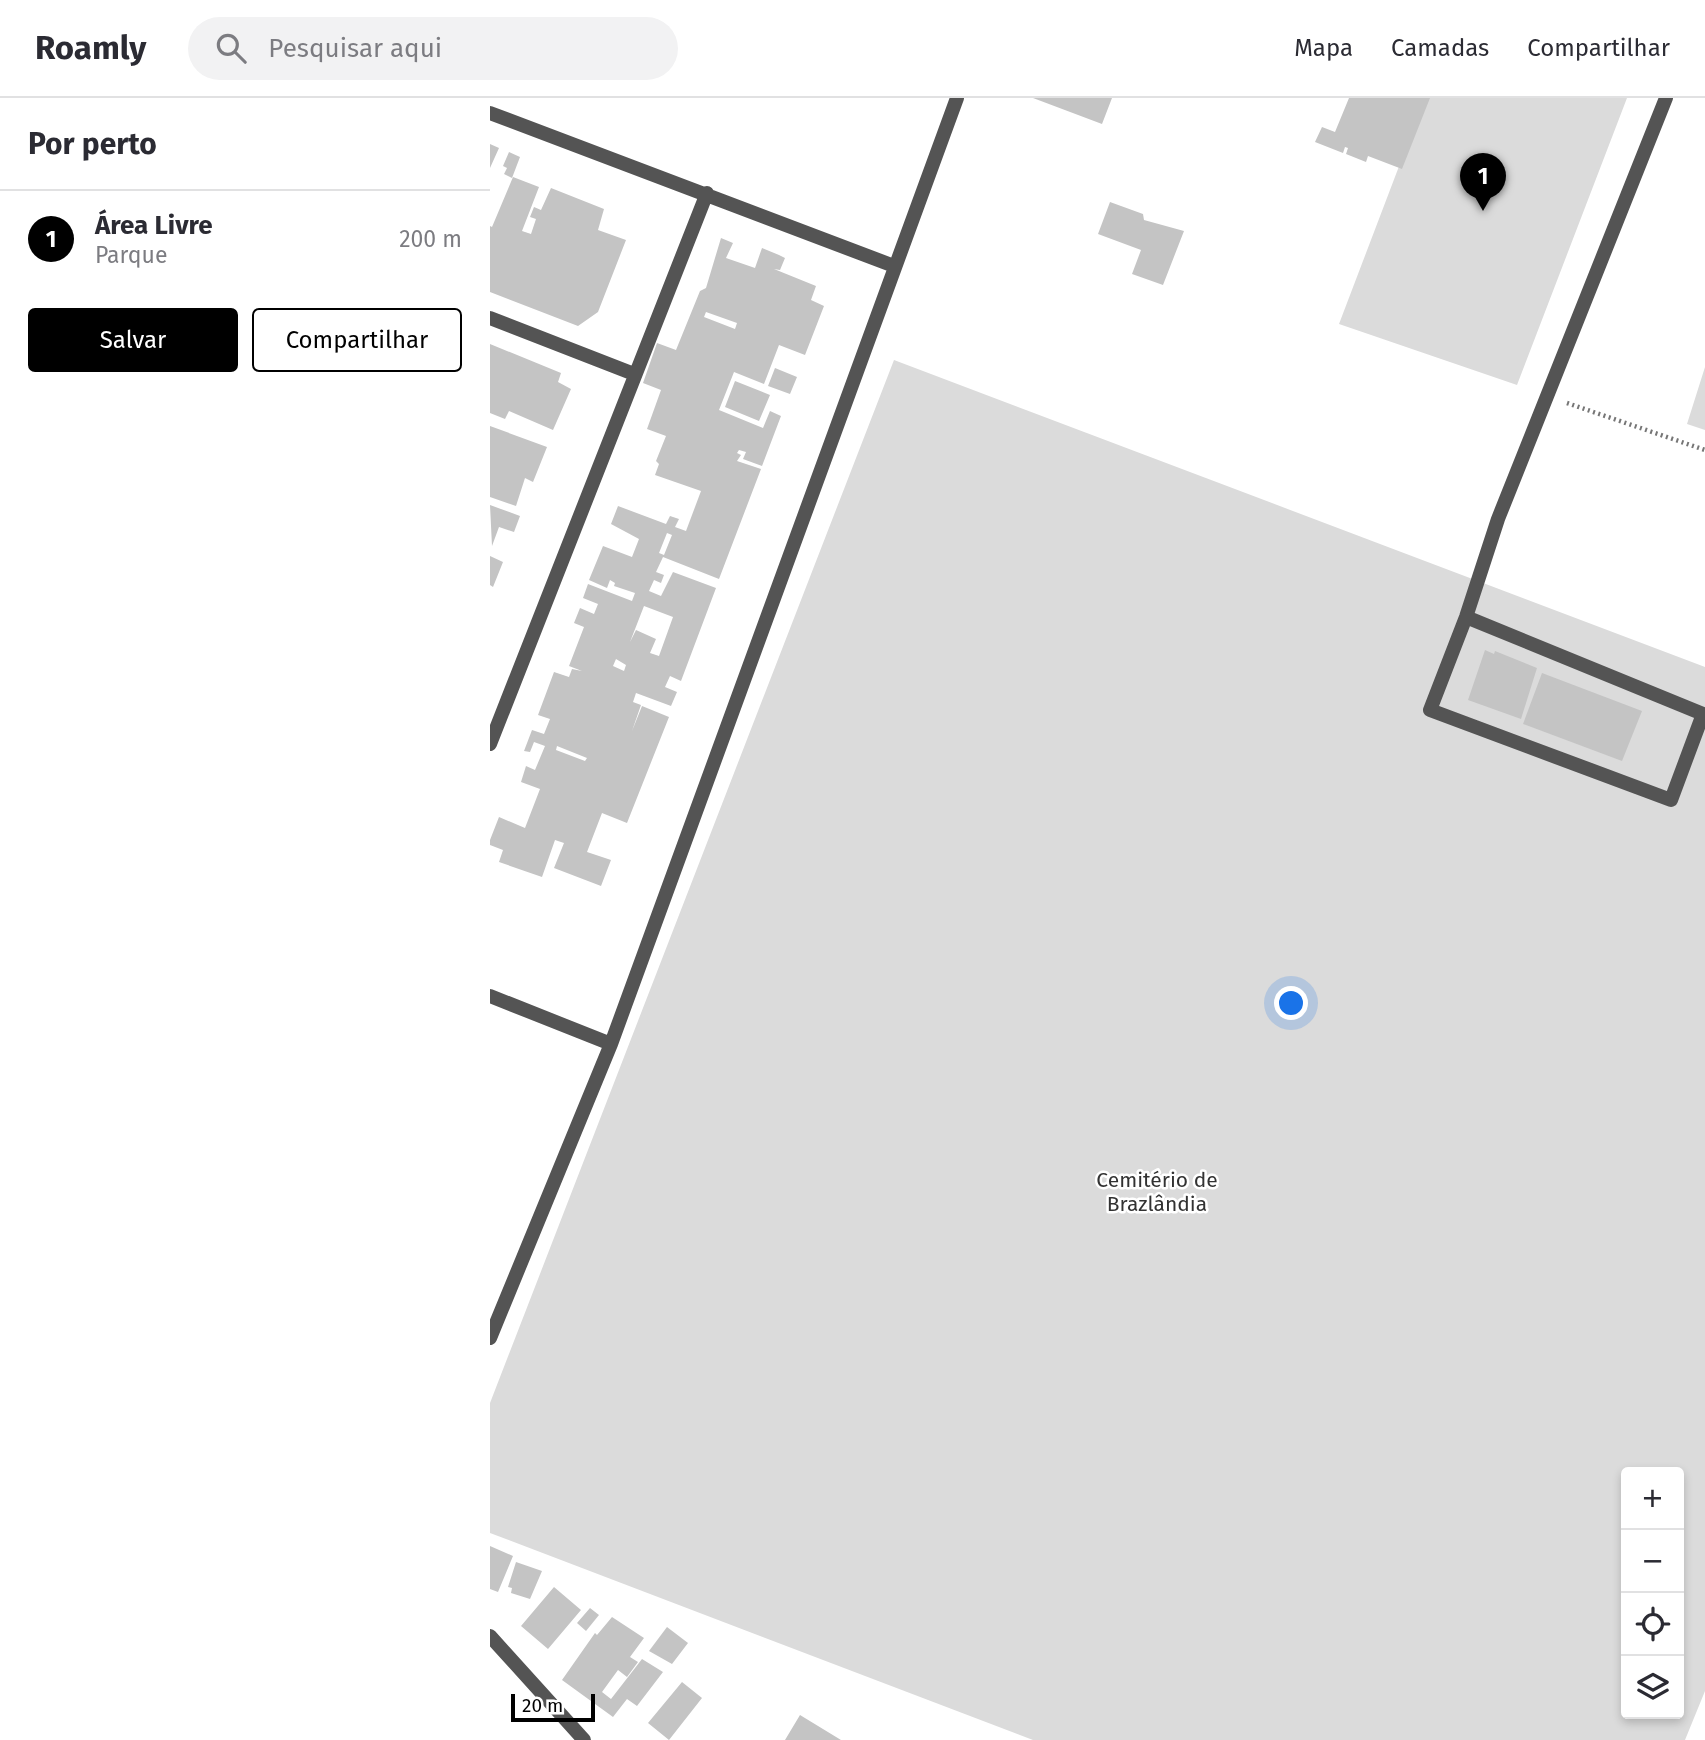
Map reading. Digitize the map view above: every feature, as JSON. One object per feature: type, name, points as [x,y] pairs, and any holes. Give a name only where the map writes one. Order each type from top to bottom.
[{"type":"street","points":[[490,1338],[611,1044],[957,98]]},
{"type":"street","points":[[1466,617],[1703,714],[1671,800],[1430,710],[1466,617],[1498,519],[1666,98]]},
{"type":"street","points":[[490,113],[894,266]]},
{"type":"street","points":[[490,744],[706,193]]},
{"type":"street","points":[[490,318],[634,374]]},
{"type":"street","points":[[490,996],[611,1044]]},
{"type":"street","points":[[490,1636],[584,1740]]},
{"type":"path","points":[[1549,396],[1705,450]]},
{"type":"green space","points":[[1425,98],[1627,98],[1517,385],[1339,324]]},
{"type":"green space","name":"Cemitério de Brazlândia","points":[[894,360],[1705,667],[1705,1691],[1685,1740],[1033,1740],[490,1533],[490,1403]]},
{"type":"green space","points":[[1705,367],[1705,430],[1687,424]]},
{"type":"building","points":[[1033,98],[1112,98],[1102,124]]},
{"type":"building","points":[[1349,98],[1430,98],[1402,169],[1368,156],[1366,162],[1346,154],[1348,148],[1345,147],[1343,153],[1315,142],[1322,127],[1335,132]]},
{"type":"building","points":[[490,144],[499,148],[490,168]]},
{"type":"building","points":[[509,152],[520,157],[512,178],[504,174],[507,168],[503,166]]},
{"type":"building","points":[[513,177],[539,187],[522,231],[531,234],[536,219],[530,217],[534,207],[541,210],[551,188],[604,209],[598,230],[626,240],[598,312],[578,326],[490,292],[490,226],[492,227]]},
{"type":"building","points":[[1110,202],[1143,214],[1144,220],[1184,231],[1163,285],[1132,274],[1141,250],[1098,234]]},
{"type":"building","points":[[721,238],[733,243],[726,258],[755,268],[762,248],[785,258],[780,270],[774,269],[816,286],[811,300],[824,306],[805,355],[779,345],[764,384],[734,372],[719,410],[763,428],[770,411],[781,416],[762,466],[743,459],[746,452],[739,450],[737,453],[741,455],[737,461],[761,469],[719,579],[663,557],[656,572],[664,575],[661,583],[654,580],[649,591],[661,596],[673,572],[716,588],[681,681],[670,676],[665,687],[677,692],[671,706],[636,693],[633,702],[641,705],[632,731],[642,706],[669,717],[627,823],[602,813],[587,852],[611,860],[601,886],[554,868],[564,843],[555,840],[542,877],[499,862],[503,850],[490,845],[490,840],[499,817],[525,828],[540,789],[521,782],[526,766],[535,770],[545,746],[534,742],[530,752],[524,751],[532,730],[544,734],[550,719],[538,715],[554,672],[569,677],[572,669],[582,671],[569,666],[584,627],[574,623],[580,608],[594,614],[598,604],[583,598],[588,584],[632,601],[635,593],[614,586],[615,583],[610,580],[607,588],[589,580],[603,546],[632,557],[639,539],[611,524],[618,506],[666,524],[670,516],[679,519],[675,527],[686,531],[701,491],[655,475],[659,464],[656,461],[666,436],[647,429],[661,390],[643,383],[657,343],[676,350],[700,291],[706,288]],"holes":[[[706,312],[737,323],[735,329],[704,317]],[[667,533],[672,535],[664,555],[659,553]],[[644,606],[673,617],[659,656],[650,653],[656,639],[636,630],[630,642]],[[616,659],[626,665],[624,671],[613,666]],[[557,746],[587,758],[585,761],[556,750]]]},
{"type":"building","points":[[490,344],[561,373],[558,382],[571,389],[553,430],[509,411],[505,419],[490,413]]},
{"type":"building","points":[[775,368],[797,377],[790,394],[768,386]]},
{"type":"building","points":[[735,381],[770,395],[759,421],[725,407]]},
{"type":"building","points":[[490,426],[547,447],[533,482],[525,478],[516,506],[490,497]]},
{"type":"building","points":[[490,505],[520,516],[514,532],[499,527],[492,546]]},
{"type":"building","points":[[490,556],[503,562],[493,587],[490,585]]},
{"type":"building","points":[[1485,650],[1494,654],[1495,651],[1537,668],[1521,719],[1468,700]]},
{"type":"building","points":[[1542,673],[1642,711],[1622,761],[1523,724]]},
{"type":"building","points":[[490,1546],[513,1556],[498,1592],[490,1589]]},
{"type":"building","points":[[516,1562],[542,1571],[530,1599],[511,1593],[512,1588],[508,1587]]},
{"type":"building","points":[[554,1587],[581,1610],[548,1649],[521,1626]]},
{"type":"building","points":[[590,1608],[599,1615],[586,1631],[577,1623]]},
{"type":"building","points":[[612,1617],[644,1638],[630,1657],[638,1662],[627,1677],[618,1670],[602,1692],[611,1699],[642,1659],[663,1672],[637,1706],[627,1699],[613,1717],[562,1680],[595,1633],[597,1635]]},
{"type":"building","points":[[667,1627],[688,1643],[672,1664],[649,1651]]},
{"type":"building","points":[[682,1682],[702,1698],[669,1740],[648,1723]]},
{"type":"building","points":[[800,1715],[841,1740],[785,1740]]},
{"type":"place","name":"Área Livre","points":[[1483,211]]}]
